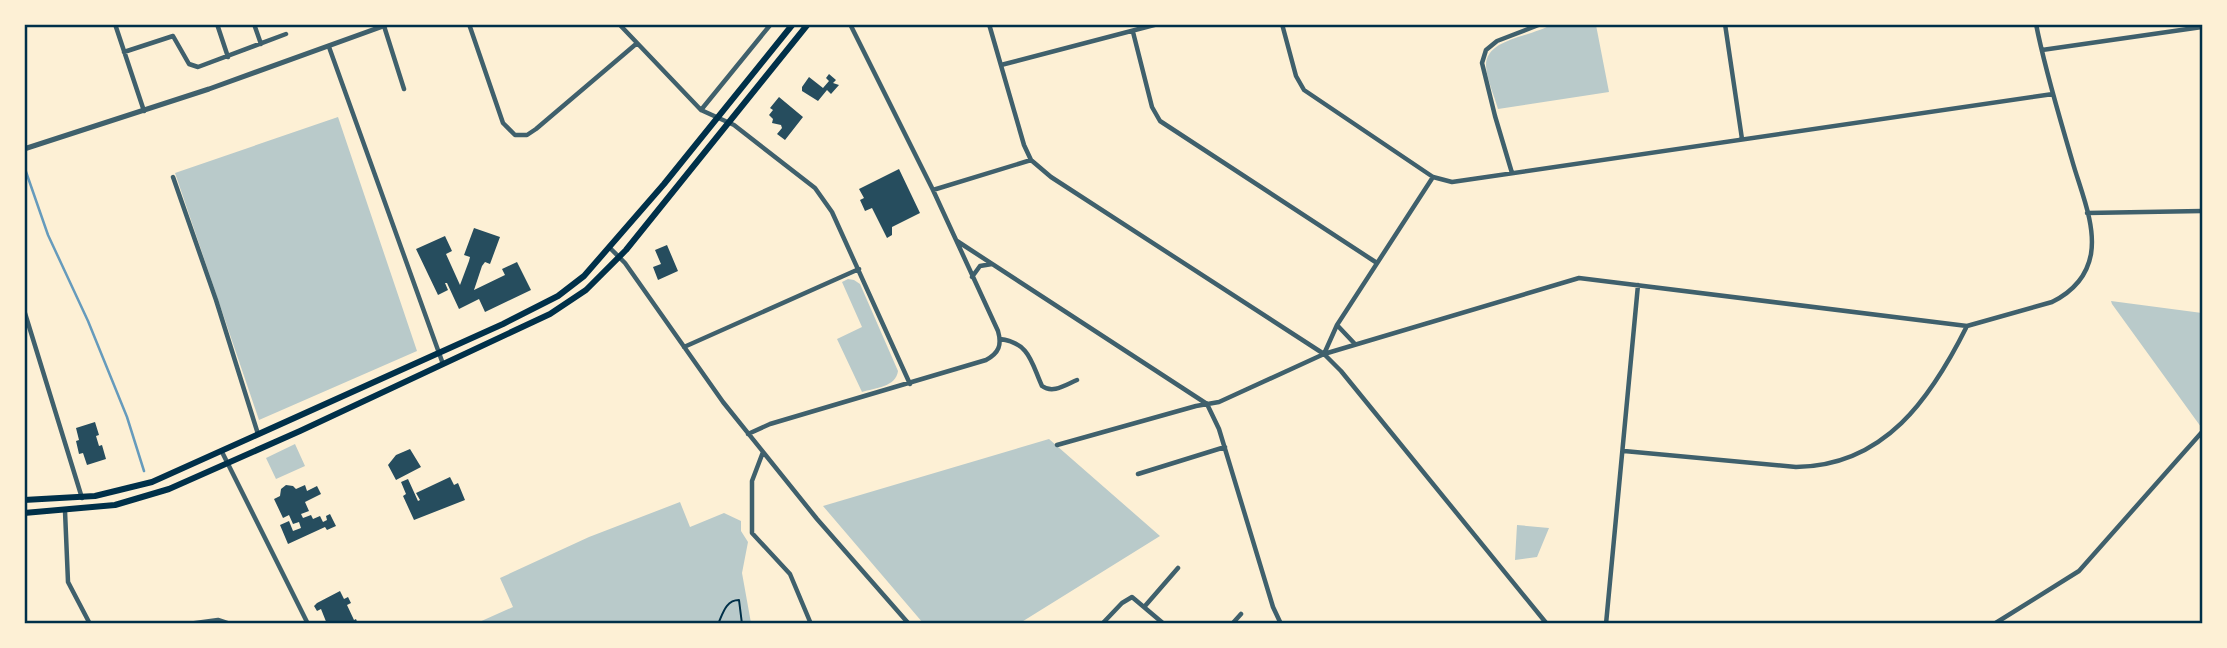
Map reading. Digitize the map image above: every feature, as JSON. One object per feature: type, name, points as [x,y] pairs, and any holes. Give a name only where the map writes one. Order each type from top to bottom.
[{"type":"main road","points":[[24,500],[82,498],[152,482],[439,353],[558,296],[584,276],[610,248],[793,24]]},
{"type":"main road","points":[[24,513],[65,511],[128,502],[169,489],[515,332],[572,302],[601,278],[620,257],[808,24]]},
{"type":"street","points":[[115,24],[144,111]]},
{"type":"street","points":[[217,24],[228,57]]},
{"type":"street","points":[[254,24],[261,44]]},
{"type":"street","points":[[470,24],[503,123],[515,135],[527,135],[536,130],[636,44]]},
{"type":"street","points":[[619,24],[701,110],[729,121],[822,195],[859,269],[910,384]]},
{"type":"street","points":[[701,110],[771,24]]},
{"type":"street","points":[[748,434],[770,424],[986,360],[996,353],[1000,339],[933,190],[850,24]]},
{"type":"street","points":[[989,24],[1024,145],[1031,160],[1051,177],[1324,354],[1341,371],[1547,624]]},
{"type":"street","points":[[1002,65],[1158,24]]},
{"type":"street","points":[[1282,24],[1301,87],[1433,177],[1444,181],[1460,181],[2053,94]]},
{"type":"street","points":[[1512,173],[1482,63],[1490,45],[1541,24]]},
{"type":"street","points":[[1726,24],[1742,139]]},
{"type":"street","points":[[1057,445],[1219,402],[1354,343],[1574,279],[1584,278],[1968,327],[2052,302],[2078,284],[2089,264],[2091,234],[2036,24]]},
{"type":"street","points":[[24,149],[144,111],[387,25],[404,89]]},
{"type":"street","points":[[2042,50],[2203,27]]},
{"type":"street","points":[[1133,32],[1152,107],[1160,121],[1377,262]]},
{"type":"street","points":[[124,52],[170,36],[175,37],[192,65],[198,67],[286,34]]},
{"type":"street","points":[[329,47],[443,364]]},
{"type":"street","points":[[933,190],[1031,160]]},
{"type":"street","points":[[173,177],[216,300],[258,435]]},
{"type":"street","points":[[1324,354],[1337,325],[1433,177]]},
{"type":"street","points":[[2087,213],[2203,211]]},
{"type":"street","points":[[955,240],[1207,404],[1225,447],[1273,607],[1281,624]]},
{"type":"street","points":[[610,248],[620,257],[748,434],[817,519],[909,624]]},
{"type":"street","points":[[972,277],[980,266],[993,264]]},
{"type":"street","points":[[684,347],[859,269]]},
{"type":"street","points":[[1606,624],[1638,285]]},
{"type":"street","points":[[24,310],[82,498]]},
{"type":"street","points":[[1337,325],[1354,343]]},
{"type":"street","points":[[1624,451],[1796,467],[1821,466],[1840,461],[1878,442],[1905,420],[1938,379],[1968,327]]},
{"type":"street","points":[[1000,339],[1012,340],[1023,346],[1045,388],[1054,390],[1077,380]]},
{"type":"street","points":[[1994,624],[2079,572],[2203,432]]},
{"type":"street","points":[[1138,474],[1225,447]]},
{"type":"street","points":[[222,452],[309,624]]},
{"type":"street","points":[[763,452],[752,481],[752,533],[790,574],[811,624]]},
{"type":"street","points":[[65,511],[68,582],[90,624]]},
{"type":"street","points":[[1145,606],[1178,568]]},
{"type":"street","points":[[1102,624],[1129,597],[1135,598],[1164,624]]},
{"type":"street","points":[[1232,624],[1241,614]]},
{"type":"street","points":[[188,624],[218,620],[230,624]]},
{"type":"path","points":[[718,624],[728,603],[739,600],[742,624]]},
{"type":"shaded area","points":[[1552,24],[1596,25],[1609,92],[1498,109],[1486,66],[1493,49]]},
{"type":"shaded area","points":[[338,117],[417,351],[259,420],[175,173]]},
{"type":"shaded area","points":[[848,279],[860,284],[898,371],[889,384],[862,392],[837,339],[862,327],[842,282]]},
{"type":"shaded area","points":[[2111,301],[2202,313],[2201,427],[2112,304]]},
{"type":"shaded area","points":[[1049,439],[1160,536],[1020,623],[923,623],[823,506]]},
{"type":"shaded area","points":[[295,444],[305,466],[276,479],[266,458]]},
{"type":"shaded area","points":[[680,502],[690,527],[724,513],[741,521],[741,531],[748,542],[742,573],[751,623],[477,623],[513,607],[500,578],[589,537]]},
{"type":"shaded area","points":[[1517,525],[1549,528],[1537,557],[1515,560]]},
{"type":"building","points":[[829,74],[836,80],[833,83],[839,85],[831,94],[827,90],[818,101],[802,91],[809,77],[823,88],[829,81],[826,78]]},
{"type":"building","points":[[779,97],[803,117],[785,140],[777,134],[782,128],[781,125],[772,123],[773,119],[769,115],[773,110],[770,108]]},
{"type":"building","points":[[899,169],[920,213],[892,227],[892,235],[887,238],[872,208],[865,211],[860,200],[864,198],[859,189]]},
{"type":"building","points":[[474,228],[500,237],[490,264],[485,262],[482,266],[474,290],[505,275],[502,269],[517,262],[531,290],[485,312],[479,299],[459,309],[447,283],[448,290],[438,295],[416,249],[445,236],[452,251],[446,254],[460,285],[470,257],[464,255]]},
{"type":"building","points":[[667,245],[678,271],[658,280],[653,267],[661,264],[655,250]]},
{"type":"building","points":[[95,422],[99,435],[96,436],[106,459],[87,465],[83,453],[79,454],[76,428]]},
{"type":"building","points":[[410,449],[421,467],[396,480],[388,465],[396,455]]},
{"type":"building","points":[[450,477],[454,485],[458,483],[465,500],[414,520],[403,496],[406,494],[401,482],[408,479],[418,501],[420,500],[416,493]]},
{"type":"building","points":[[286,485],[296,489],[305,485],[307,491],[317,486],[321,494],[305,502],[309,511],[301,514],[303,518],[311,515],[313,519],[320,516],[323,522],[330,514],[336,526],[327,530],[325,527],[288,544],[280,525],[289,521],[293,531],[301,528],[299,522],[293,524],[289,515],[283,518],[274,499],[280,496],[281,489]]},
{"type":"building","points":[[340,591],[344,599],[348,597],[351,603],[347,605],[358,624],[327,624],[321,609],[317,611],[314,606]]},
{"type":"waterway","points":[[24,166],[48,235],[88,321],[127,417],[144,471]]}]
